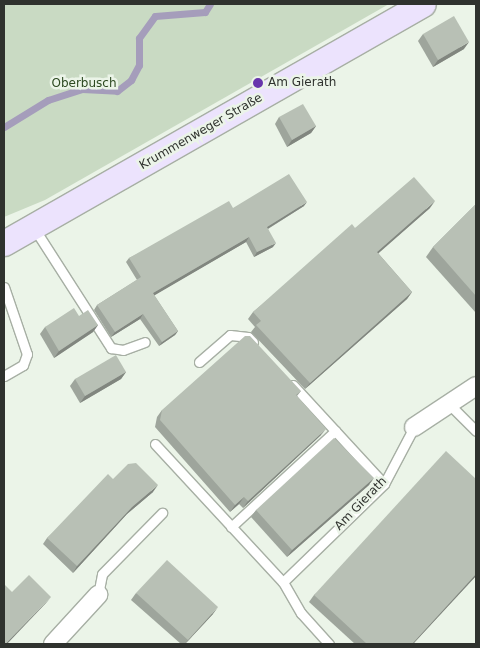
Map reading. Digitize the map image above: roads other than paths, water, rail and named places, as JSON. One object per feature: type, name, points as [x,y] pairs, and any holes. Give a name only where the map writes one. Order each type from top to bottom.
[{"type":"main road","name":"Krummenweger Straße","points":[[4,242],[34,228],[422,4]]},
{"type":"street","name":"Am Gierath","points":[[414,427],[476,386]]},
{"type":"street","points":[[54,644],[98,595]]},
{"type":"lane","points":[[34,228],[111,348],[123,350],[144,342]]},
{"type":"lane","points":[[4,287],[27,354],[23,365],[4,376]]},
{"type":"lane","points":[[199,362],[230,335],[248,337],[262,351]]},
{"type":"lane","points":[[282,373],[384,484]]},
{"type":"lane","points":[[449,404],[476,431]]},
{"type":"lane","name":"Am Gierath","points":[[283,582],[384,484],[414,427]]},
{"type":"lane","points":[[231,527],[335,431]]},
{"type":"lane","points":[[155,444],[283,582],[301,613],[329,644]]},
{"type":"lane","points":[[98,595],[102,574],[162,513]]},
{"type":"waterway","points":[[4,127],[48,100],[82,89],[117,91],[131,80],[139,65],[139,38],[155,16],[205,12],[210,4]]},
{"type":"place","name":"Am Gierath","points":[[258,83]]},
{"type":"park label","name":"Oberbusch","points":[[84,84]]}]
